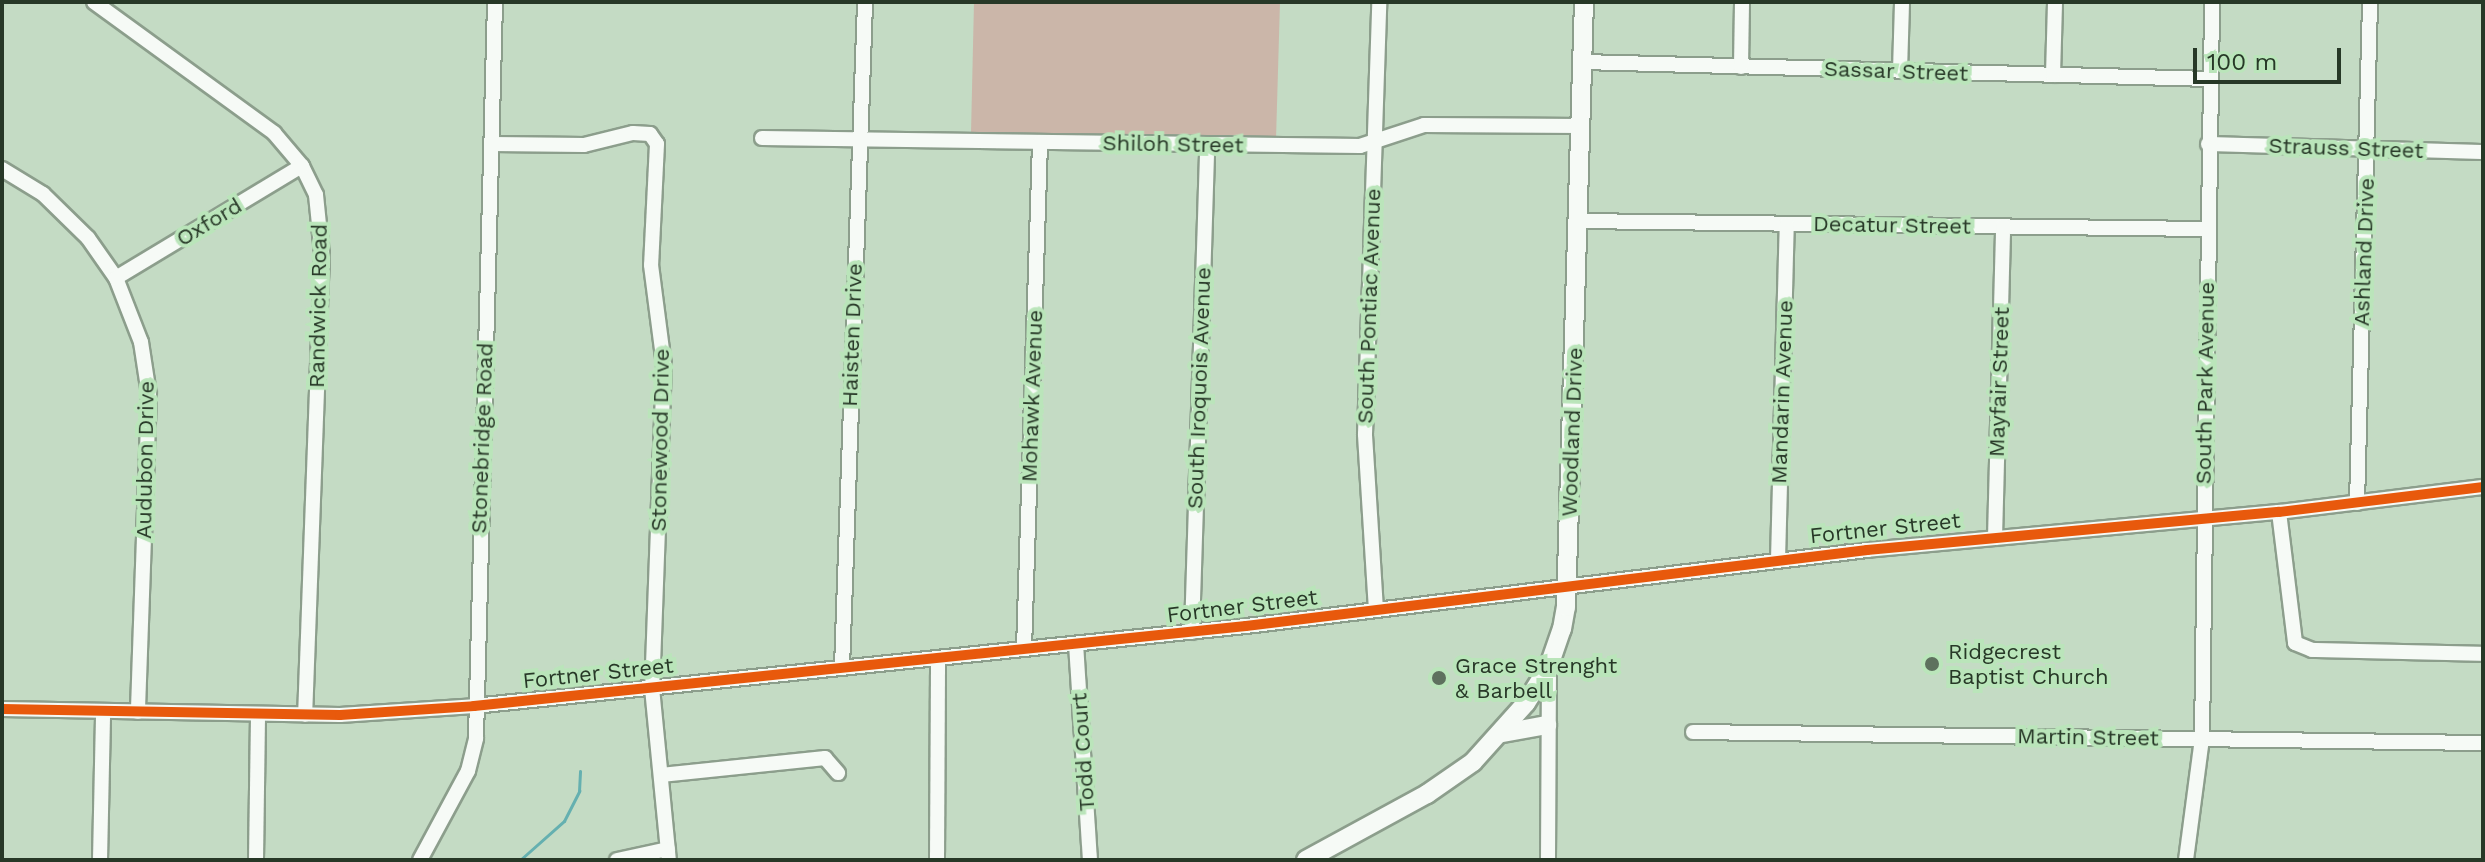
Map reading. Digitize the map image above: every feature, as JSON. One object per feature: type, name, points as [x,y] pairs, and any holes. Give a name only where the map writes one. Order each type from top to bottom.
[{"type":"main road","name":"Woodland Drive","points":[[1549,666],[1567,587],[1584,2]]},
{"type":"main road","points":[[1306,860],[1427,794],[1503,733],[1549,666]]},
{"type":"main road","points":[[1503,733],[1547,725]]},
{"type":"street","name":"Randwick Road","points":[[94,2],[274,133],[302,166],[316,195],[322,228],[305,715]]},
{"type":"street","name":"Stonebridge Road","points":[[420,860],[473,756],[495,2]]},
{"type":"street","name":"Haisten Drive","points":[[842,668],[865,2]]},
{"type":"street","name":"South Pontiac Avenue","points":[[1376,610],[1365,434],[1379,2]]},
{"type":"street","points":[[1741,67],[1742,2]]},
{"type":"street","points":[[1900,71],[1902,2]]},
{"type":"street","points":[[2053,75],[2055,2]]},
{"type":"street","name":"South Park Avenue","points":[[2186,860],[2202,739],[2212,2]]},
{"type":"street","name":"Ashland Drive","points":[[2357,503],[2370,2]]},
{"type":"street","name":"Sassar Street","points":[[1582,62],[2210,79]]},
{"type":"street","name":"Shiloh Street","points":[[762,138],[1207,144],[1374,142],[1424,125],[1580,126]]},
{"type":"street","name":"Stonewood Drive","points":[[493,144],[584,145],[633,133],[650,134],[657,144],[651,265],[664,365],[652,688],[668,854]]},
{"type":"street","name":"Mohawk Avenue","points":[[1024,649],[1040,142]]},
{"type":"street","name":"South Iroquois Avenue","points":[[1192,632],[1207,144]]},
{"type":"street","name":"Strauss Street","points":[[2208,144],[2483,152]]},
{"type":"street","name":"Oxford","points":[[116,278],[302,166]]},
{"type":"street","name":"Audubon Drive","points":[[2,169],[61,210],[116,278],[141,342],[149,394],[138,712]]},
{"type":"street","name":"Decatur Street","points":[[1577,221],[2207,229]]},
{"type":"street","name":"Mandarin Avenue","points":[[1778,560],[1787,224]]},
{"type":"street","name":"Mayfair Street","points":[[1995,538],[2003,226]]},
{"type":"street","name":"Fortner Street","points":[[2,709],[305,715],[474,706],[1192,632],[1778,560],[2279,512],[2483,487]]},
{"type":"street","points":[[2279,512],[2295,643],[2312,650],[2483,654]]},
{"type":"street","name":"Todd Court","points":[[1076,644],[1090,860]]},
{"type":"street","points":[[937,860],[938,658]]},
{"type":"street","name":"Woodland Drive","points":[[1548,860],[1549,666]]},
{"type":"street","points":[[100,860],[103,711]]},
{"type":"street","points":[[256,860],[258,715]]},
{"type":"street","name":"Martin Street","points":[[1693,732],[2483,743]]},
{"type":"street","points":[[661,775],[825,758],[838,773]]},
{"type":"street","points":[[617,860],[668,854]]},
{"type":"shaded area","points":[[974,2],[1280,2],[1276,139],[971,133]]},
{"type":"waterway","points":[[520,860],[564,821],[579,791],[580,771]]},
{"type":"cycle path","points":[[2,709],[340,715],[474,706],[1246,626],[1867,550],[2279,512],[2483,487]]},
{"type":"place","name":"Ridgecrest Baptist Church","points":[[1932,664]]},
{"type":"place","name":"Grace Strenght & Barbell","points":[[1439,678]]}]
